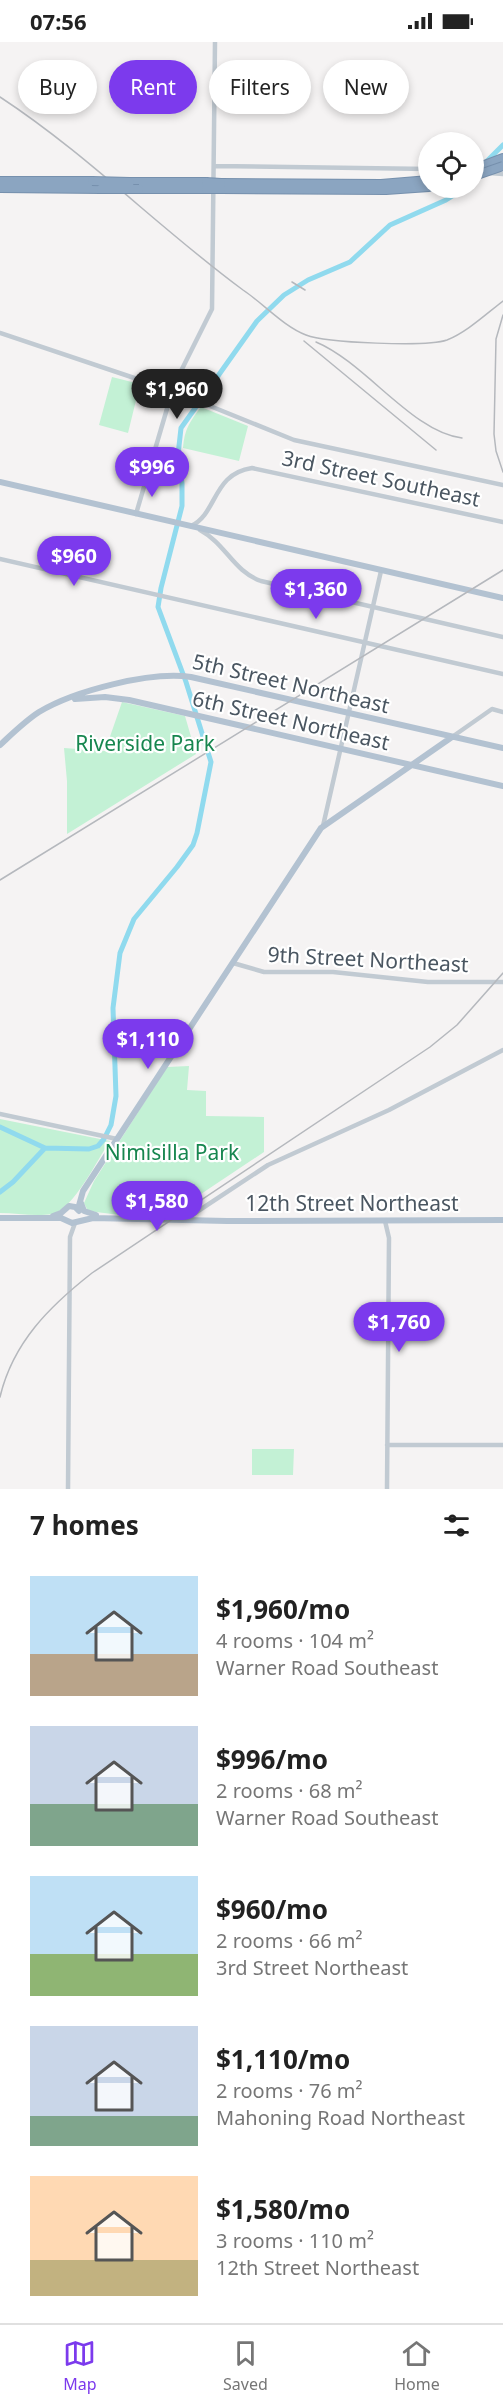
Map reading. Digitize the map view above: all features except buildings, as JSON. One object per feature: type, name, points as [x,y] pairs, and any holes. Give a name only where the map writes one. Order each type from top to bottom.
[{"type":"highway","points":[[484,166],[503,158]]},
{"type":"highway","points":[[484,173],[503,166]]},
{"type":"highway","points":[[0,179],[32,178],[53,181],[130,182],[178,186],[381,184],[418,181]]},
{"type":"highway","points":[[0,188],[139,189],[155,185]]},
{"type":"highway","points":[[221,186],[386,190],[418,188]]},
{"type":"highway","points":[[0,193],[75,189]]},
{"type":"main road","points":[[0,482],[503,598]]},
{"type":"main road","name":"5th Street Northeast","points":[[72,699],[145,678],[189,676],[503,748]]},
{"type":"main road","name":"6th Street Northeast","points":[[72,699],[119,698],[503,786]]},
{"type":"main road","points":[[0,745],[42,711],[72,699]]},
{"type":"main road","points":[[117,1220],[82,1210],[81,1201],[92,1178],[114,1138],[323,826],[452,737]]},
{"type":"main road","points":[[76,1221],[78,1201],[92,1178]]},
{"type":"main road","points":[[0,1218],[65,1218],[66,1208],[76,1208]]},
{"type":"main road","name":"12th Street Northeast","points":[[76,1208],[93,1218]]},
{"type":"main road","name":"12th Street Northeast","points":[[65,1218],[76,1221],[93,1218],[183,1221],[503,1220]]},
{"type":"street","points":[[136,514],[173,391],[212,309],[215,42]]},
{"type":"street","points":[[214,166],[418,169]]},
{"type":"street","points":[[484,172],[503,174]]},
{"type":"street","points":[[0,333],[173,391],[298,441],[503,485]]},
{"type":"street","name":"3rd Street Southeast","points":[[186,526],[199,521],[229,477],[238,471],[252,468],[503,522]]},
{"type":"street","points":[[197,529],[216,540],[237,567],[256,579],[503,637]]},
{"type":"street","points":[[0,559],[503,674]]},
{"type":"street","points":[[323,826],[363,642],[381,571]]},
{"type":"street","points":[[452,737],[492,709],[503,711]]},
{"type":"street","name":"9th Street Northeast","points":[[232,963],[264,972],[333,972],[428,982],[503,982]]},
{"type":"street","points":[[183,1221],[268,1165],[394,1107],[503,1050]]},
{"type":"street","points":[[0,1114],[114,1138]]},
{"type":"street","points":[[65,1218],[70,1236],[68,1489]]},
{"type":"street","points":[[70,1236],[76,1221]]},
{"type":"street","points":[[385,1221],[389,1238],[387,1489]]},
{"type":"street","points":[[387,1445],[503,1445]]},
{"type":"green space","points":[[112,377],[140,384],[128,433],[99,425]]},
{"type":"green space","points":[[201,407],[248,426],[239,461],[183,448],[188,426]]},
{"type":"green space","name":"Riverside Park","points":[[122,702],[185,716],[196,754],[67,834],[67,781],[64,748],[105,751]]},
{"type":"green space","name":"Nimisilla Park","points":[[189,1066],[187,1090],[206,1091],[206,1116],[264,1117],[264,1152],[168,1216],[120,1215],[88,1211],[84,1203],[94,1181],[167,1067]]},
{"type":"green space","points":[[0,1119],[110,1141],[77,1194],[60,1210],[46,1215],[0,1213]]},
{"type":"green space","points":[[252,1449],[294,1449],[293,1475],[252,1475]]},
{"type":"waterway","points":[[484,164],[503,145]]},
{"type":"waterway","points":[[0,1127],[45,1148],[89,1149],[98,1146],[104,1139],[111,1125],[116,1096],[113,1008],[120,953],[134,919],[177,867],[193,845],[197,833],[211,762],[186,682],[158,607],[182,506],[178,455],[181,428],[257,321],[284,295],[308,280],[350,262],[390,225],[449,198]]},
{"type":"waterway","points":[[0,1192],[13,1182],[45,1148]]},
{"type":"railway","points":[[0,97],[93,167],[212,267],[281,320],[306,335],[354,342],[399,344],[436,342],[447,340],[462,332],[503,301]]},
{"type":"railway","points":[[292,282],[305,290]]},
{"type":"railway","points":[[503,315],[496,339],[494,434],[496,451],[503,472]]},
{"type":"railway","points":[[304,341],[436,450]]},
{"type":"railway","points":[[316,342],[353,365],[407,411],[425,423],[443,433],[462,438]]},
{"type":"railway","points":[[0,880],[503,570]]},
{"type":"railway","points":[[0,1397],[14,1359],[35,1327],[48,1312],[92,1273],[430,1047],[457,1025],[503,973]]}]
